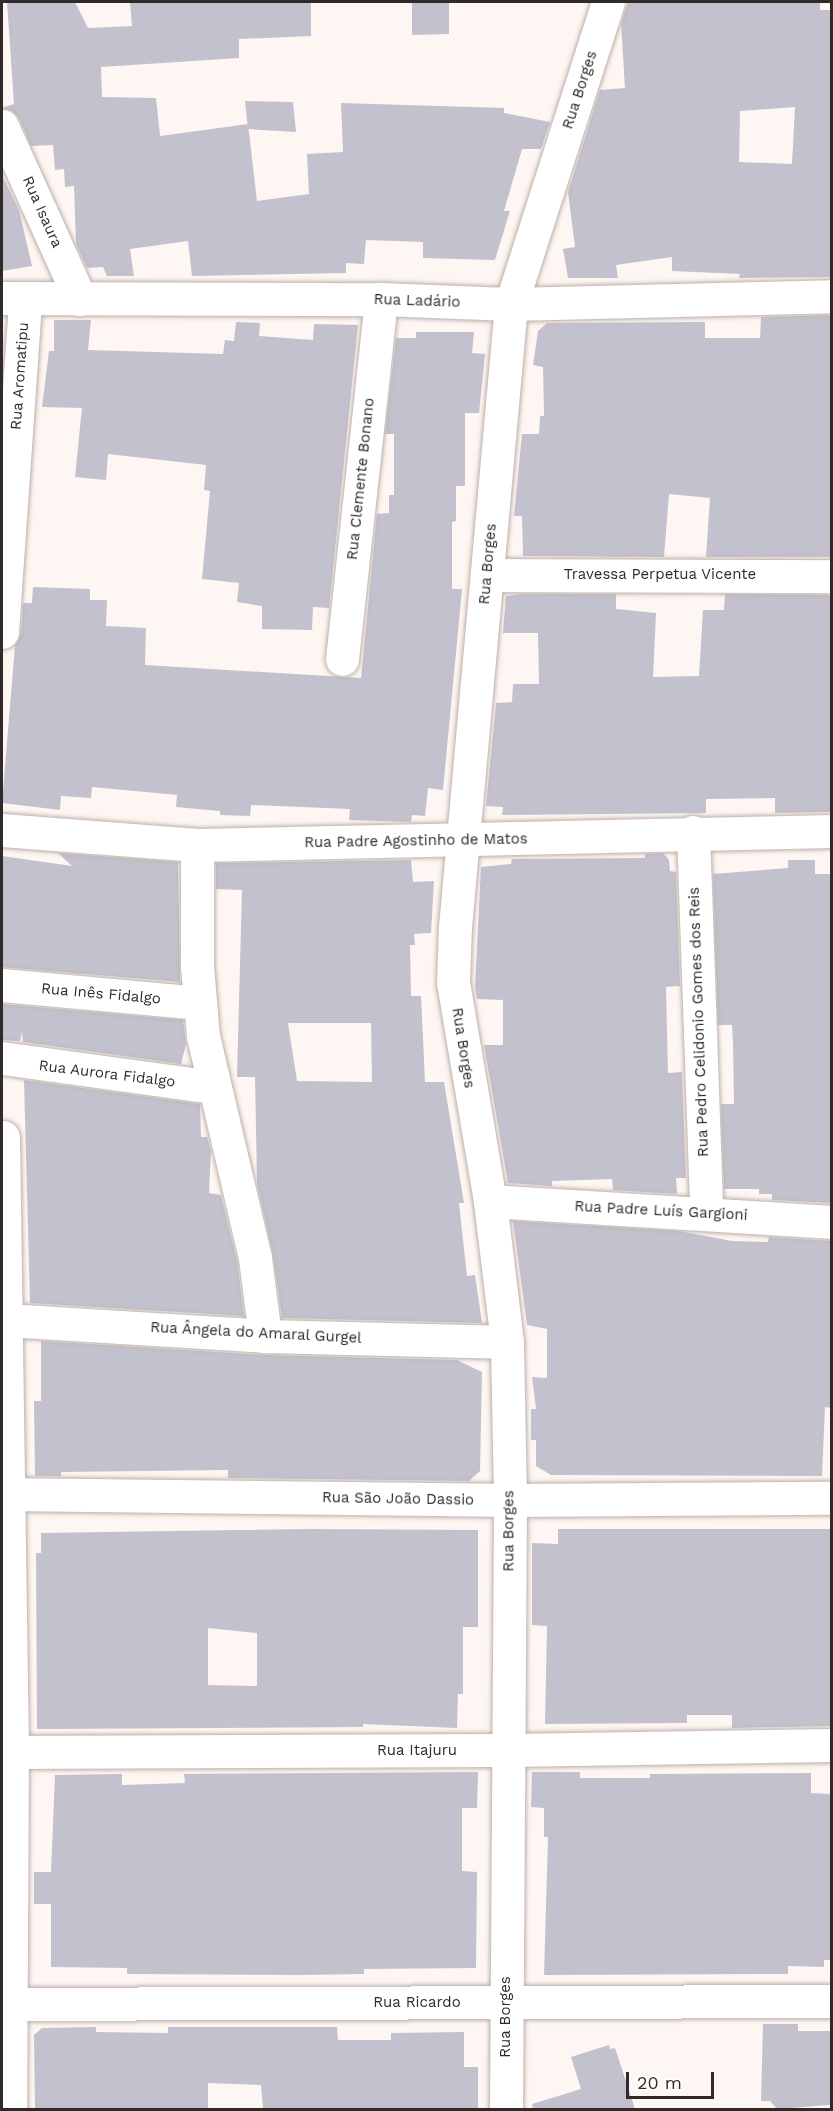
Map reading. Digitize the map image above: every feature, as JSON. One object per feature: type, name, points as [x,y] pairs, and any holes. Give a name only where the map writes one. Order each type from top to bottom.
[{"type":"street","name":"Rua Borges","points":[[506,2109],[510,1500],[507,1342],[490,1201],[453,983],[461,841],[488,575],[511,304],[608,2]]},
{"type":"street","name":"Rua Isaura","points":[[2,126],[80,299]]},
{"type":"street","name":"Rua Ladário","points":[[13,299],[381,299],[511,304],[831,296]]},
{"type":"street","name":"Rua Aromatipu","points":[[2,632],[13,299]]},
{"type":"street","name":"Rua Clemente Bonano","points":[[342,659],[381,299]]},
{"type":"street","name":"Travessa Perpetua Vicente","points":[[488,575],[831,576]]},
{"type":"street","name":"Rua Padre Agostinho de Matos","points":[[2,830],[197,845],[461,841],[693,832],[831,831]]},
{"type":"street","name":"Rua Pedro Celidonio Gomes dos Reis","points":[[693,832],[706,1212]]},
{"type":"street","points":[[197,845],[200,1003],[214,1088],[255,1258],[265,1336]]},
{"type":"street","name":"Rua Inês Fidalgo","points":[[2,985],[200,1003]]},
{"type":"street","name":"Rua Aurora Fidalgo","points":[[2,1058],[214,1088]]},
{"type":"street","points":[[3,1137],[3,1276],[6,1320],[6,2004],[10,2109]]},
{"type":"street","name":"Rua Padre Luís Gargioni","points":[[490,1201],[706,1212],[831,1222]]},
{"type":"street","name":"Rua Ângela do Amaral Gurgel","points":[[6,1320],[265,1336],[507,1342]]},
{"type":"street","name":"Rua São João Dassio","points":[[5,1494],[510,1500],[831,1498]]},
{"type":"street","name":"Rua Itajuru","points":[[7,1752],[508,1750],[831,1745]]},
{"type":"street","name":"Rua Ricardo","points":[[6,2004],[831,2001]]},
{"type":"building","points":[[7,2],[75,2],[88,28],[132,26],[130,2],[311,2],[311,36],[239,39],[239,58],[101,67],[102,97],[156,98],[160,136],[248,124],[257,201],[309,194],[307,154],[343,152],[341,103],[504,108],[504,113],[550,122],[541,149],[522,149],[504,211],[510,211],[495,260],[423,258],[423,242],[366,240],[364,264],[346,263],[346,273],[192,276],[188,241],[130,249],[134,276],[107,276],[103,267],[87,268],[76,244],[74,186],[65,187],[64,169],[55,170],[53,145],[31,146],[19,118],[12,111],[2,108],[14,104]]},
{"type":"building","points":[[412,2],[449,2],[449,34],[412,35]]},
{"type":"building","points":[[628,2],[820,2],[820,10],[831,10],[831,277],[739,278],[740,274],[672,271],[672,257],[616,265],[618,278],[568,278],[563,249],[575,247],[568,192],[600,90],[625,88],[621,24]],"holes":[[[795,107],[792,164],[739,162],[740,111]]]},
{"type":"building","points":[[245,101],[293,102],[296,132],[248,129]]},
{"type":"building","points":[[2,175],[19,210],[32,266],[2,271]]},
{"type":"building","points":[[831,315],[831,557],[706,557],[710,498],[669,494],[664,557],[523,556],[522,516],[514,516],[522,434],[539,434],[540,416],[544,416],[543,367],[533,365],[538,331],[547,323],[705,322],[705,338],[760,338],[761,317]]},
{"type":"building","points":[[54,320],[91,320],[88,350],[223,354],[225,340],[234,341],[236,322],[260,323],[259,336],[313,340],[314,324],[358,325],[329,608],[313,607],[312,630],[262,629],[262,606],[237,602],[239,583],[202,579],[210,491],[204,490],[206,465],[108,454],[106,480],[75,477],[82,408],[42,407],[49,351],[54,351]]},
{"type":"building","points":[[416,332],[474,332],[472,353],[485,354],[479,413],[465,413],[465,486],[456,486],[456,521],[452,522],[452,589],[462,589],[443,790],[428,788],[425,816],[412,815],[411,822],[349,820],[350,809],[251,805],[250,816],[220,815],[220,811],[176,807],[177,795],[92,787],[91,798],[61,796],[60,810],[2,803],[15,645],[21,634],[23,603],[32,603],[33,587],[90,589],[90,600],[107,600],[106,626],[146,628],[145,665],[361,678],[377,514],[389,513],[389,495],[394,495],[394,434],[385,434],[396,338],[416,338]]},
{"type":"building","points":[[616,594],[616,609],[656,613],[653,677],[699,676],[703,610],[724,610],[725,594],[831,595],[831,812],[775,813],[775,798],[706,799],[706,813],[502,815],[503,807],[486,806],[496,703],[512,702],[513,684],[539,684],[538,633],[503,633],[506,596]]},
{"type":"building","points":[[58,853],[178,862],[180,982],[2,967],[2,856],[72,866]]},
{"type":"building","points":[[663,853],[669,860],[670,871],[676,872],[680,986],[666,987],[668,1073],[682,1072],[686,1178],[676,1178],[677,1194],[613,1190],[612,1179],[552,1181],[552,1186],[508,1183],[484,1045],[503,1045],[503,1000],[477,999],[475,987],[481,867],[511,864],[512,859],[645,858],[645,854]]},
{"type":"building","points":[[411,860],[413,882],[434,881],[431,933],[414,934],[415,945],[410,945],[411,996],[421,996],[425,1082],[444,1082],[464,1203],[459,1203],[467,1276],[475,1275],[482,1323],[282,1318],[273,1254],[257,1183],[255,1077],[237,1077],[242,890],[216,889],[216,863]],"holes":[[[288,1023],[371,1023],[372,1082],[297,1081]]]},
{"type":"building","points":[[788,860],[815,860],[815,874],[831,874],[831,1203],[772,1200],[772,1194],[759,1194],[759,1189],[724,1189],[721,1104],[734,1104],[733,1044],[732,1025],[718,1025],[713,874],[788,868]]},
{"type":"building","points":[[2,1004],[183,1020],[186,1044],[181,1064],[23,1042],[22,1032],[20,1041],[2,1040]]},
{"type":"building","points":[[24,1080],[200,1104],[201,1137],[207,1137],[211,1150],[209,1193],[221,1195],[237,1261],[244,1316],[30,1303]]},
{"type":"building","points":[[513,1221],[679,1231],[732,1241],[768,1242],[769,1237],[831,1241],[831,1408],[825,1407],[822,1476],[551,1475],[536,1466],[536,1440],[531,1440],[531,1409],[536,1409],[532,1377],[547,1378],[547,1329],[527,1325]]},
{"type":"building","points":[[41,1341],[264,1355],[457,1360],[482,1372],[480,1471],[469,1481],[228,1478],[228,1470],[61,1472],[61,1476],[35,1476],[34,1401],[41,1401]]},
{"type":"building","points":[[312,1529],[478,1530],[478,1627],[463,1627],[463,1694],[458,1694],[457,1728],[363,1724],[363,1727],[37,1729],[36,1553],[41,1553],[41,1533]],"holes":[[[208,1628],[257,1633],[257,1686],[208,1685]]]},
{"type":"building","points":[[558,1529],[831,1529],[831,1726],[732,1728],[732,1715],[687,1715],[687,1723],[545,1724],[547,1626],[532,1625],[532,1543],[558,1544]]},
{"type":"building","points":[[478,1772],[477,1808],[462,1808],[462,1871],[477,1872],[476,1968],[364,1969],[364,1974],[299,1975],[127,1974],[127,1968],[51,1967],[51,1904],[34,1904],[34,1872],[51,1872],[55,1775],[122,1774],[122,1785],[185,1783],[184,1774]]},
{"type":"building","points":[[532,1772],[580,1772],[580,1778],[650,1778],[650,1774],[811,1773],[811,1793],[831,1794],[831,1960],[824,1960],[824,1967],[788,1966],[788,1974],[544,1975],[548,1837],[544,1837],[544,1808],[531,1807]]},
{"type":"building","points":[[763,2024],[798,2024],[798,2031],[831,2031],[830,2105],[777,2109],[770,2101],[761,2101]]},
{"type":"building","points":[[96,2027],[96,2032],[168,2033],[168,2027],[337,2027],[338,2040],[391,2040],[391,2033],[464,2032],[464,2067],[478,2067],[478,2109],[263,2109],[261,2085],[208,2083],[208,2109],[35,2109],[34,2035],[42,2028]]},
{"type":"building","points":[[609,2045],[610,2049],[615,2048],[635,2109],[533,2109],[532,2104],[581,2089],[571,2057]]}]
